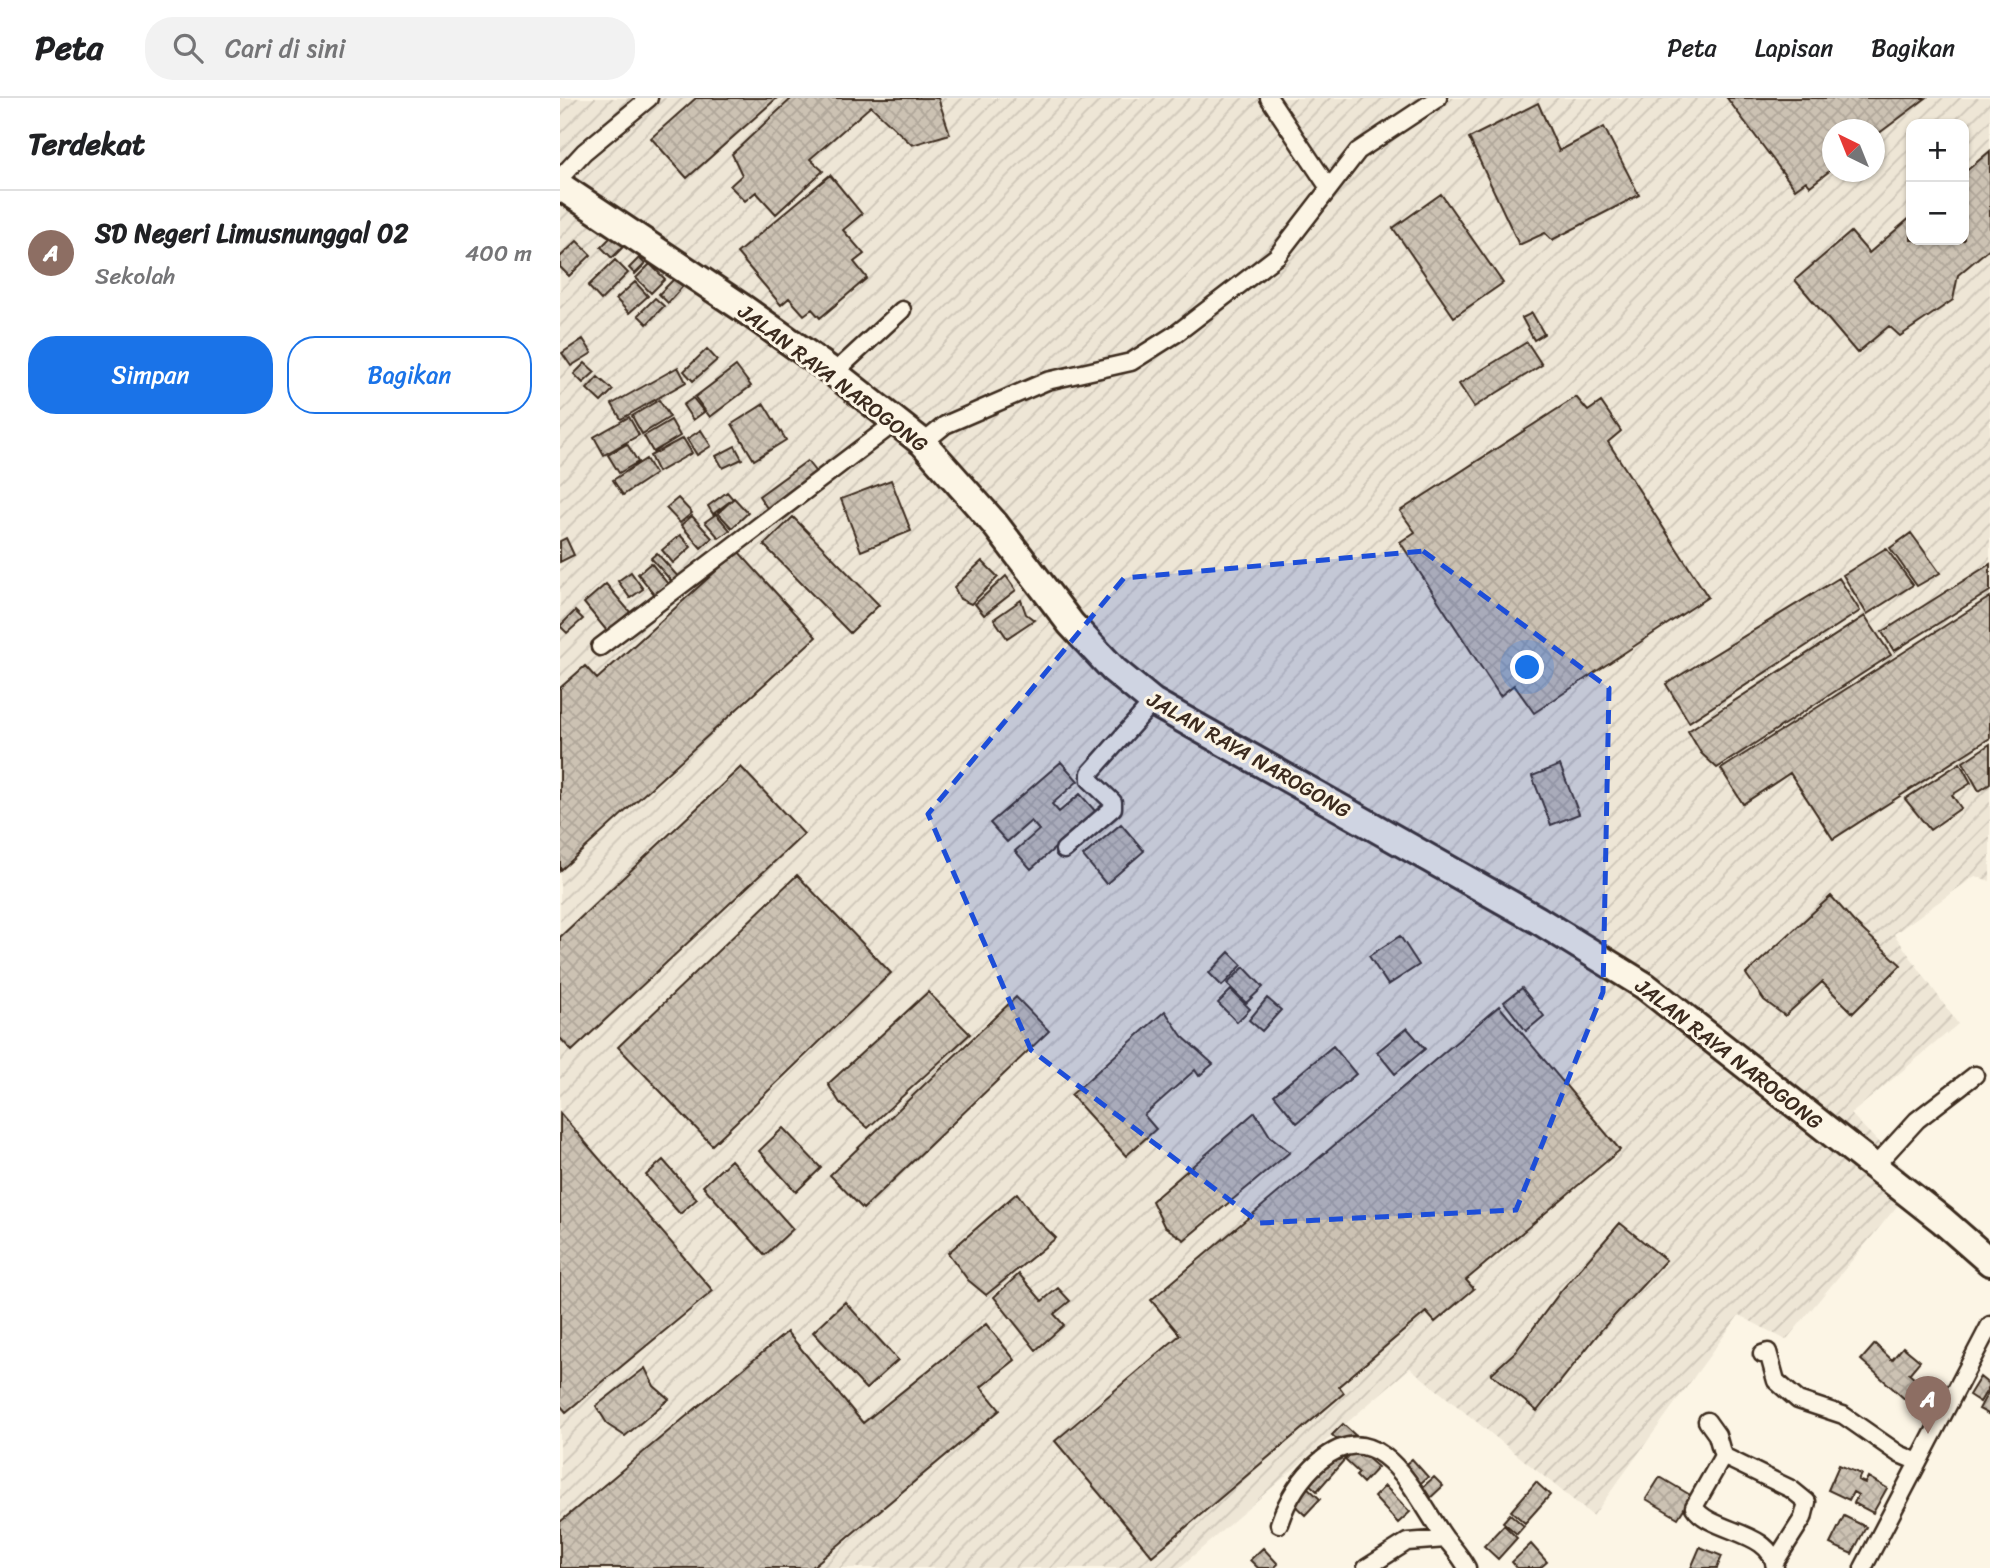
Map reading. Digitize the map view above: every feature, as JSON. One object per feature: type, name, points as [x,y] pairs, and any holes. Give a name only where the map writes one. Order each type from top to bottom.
[{"type":"main road","name":"JALAN RAYA NAROGONG","points":[[560,186],[834,373],[923,443],[994,523],[1071,624],[1114,670],[1153,702],[1538,920],[1646,986],[1942,1220],[1990,1262]]},
{"type":"street","points":[[560,178],[584,152],[649,98]]},
{"type":"street","points":[[1269,98],[1329,188]]},
{"type":"street","points":[[923,443],[946,425],[1047,381],[1131,362],[1177,333],[1277,256],[1357,151],[1438,98]]},
{"type":"street","points":[[834,373],[902,310]]},
{"type":"street","points":[[600,647],[897,421]]},
{"type":"street","points":[[1064,850],[1113,808],[1113,802],[1090,780],[1090,773],[1153,702]]},
{"type":"street","points":[[1873,1168],[1917,1120],[1975,1076]]},
{"type":"street","points":[[1863,1568],[1990,1325]]},
{"type":"street","points":[[1762,1354],[1768,1352],[1776,1381],[1798,1400],[1843,1415],[1899,1454],[1918,1462]]},
{"type":"street","points":[[1707,1421],[1717,1435],[1723,1456],[1694,1507],[1709,1519],[1755,1541],[1768,1551],[1775,1565]]},
{"type":"street","points":[[1279,1524],[1285,1506],[1312,1468],[1331,1452],[1350,1447],[1379,1451],[1388,1457],[1419,1495],[1467,1568]]},
{"type":"street","points":[[1723,1456],[1791,1489],[1807,1502],[1803,1518],[1775,1565]]},
{"type":"street","points":[[1366,1568],[1407,1542],[1446,1539]]},
{"type":"highlighted area","points":[[1423,551],[1609,688],[1603,992],[1516,1210],[1260,1223],[1031,1050],[928,814],[1124,578]]},
{"type":"shaded area","points":[[560,98],[1990,98],[1990,881],[1975,876],[1894,934],[1958,1024],[1851,1114],[1917,1182],[1786,1340],[1739,1315],[1593,1516],[1410,1368],[1179,1568],[560,1568]]},
{"type":"building","points":[[696,98],[777,98],[687,178],[651,138]]},
{"type":"building","points":[[792,98],[938,98],[950,134],[912,145],[871,106],[810,159],[823,171],[776,214],[756,192],[745,201],[730,186],[742,175],[732,154]]},
{"type":"building","points":[[1727,98],[1926,98],[1885,129],[1885,119],[1822,119],[1822,177],[1810,186],[1806,181],[1795,189]]},
{"type":"building","points":[[1538,103],[1559,151],[1604,127],[1639,195],[1552,240],[1545,233],[1519,245],[1469,138]]},
{"type":"building","points":[[1990,151],[1990,248],[1958,275],[1953,300],[1900,336],[1889,326],[1857,353],[1795,280],[1851,232],[1869,253],[1906,221],[1906,245],[1969,245],[1969,169]]},
{"type":"building","points":[[830,175],[862,214],[843,230],[864,254],[854,262],[867,278],[820,318],[812,309],[804,315],[789,298],[781,305],[737,253]]},
{"type":"building","points":[[1441,194],[1503,283],[1454,317],[1393,228]]},
{"type":"building","points":[[616,232],[627,243],[612,258],[601,247]]},
{"type":"building","points":[[577,241],[591,255],[569,276],[560,267],[560,257]]},
{"type":"building","points":[[639,258],[645,264],[635,274],[629,268]]},
{"type":"building","points":[[615,260],[628,273],[601,300],[588,286]]},
{"type":"building","points":[[650,264],[665,279],[651,293],[636,278]]},
{"type":"building","points":[[676,277],[684,285],[668,303],[659,294]]},
{"type":"building","points":[[635,282],[648,296],[629,313],[616,299]]},
{"type":"building","points":[[655,298],[664,306],[647,324],[638,315]]},
{"type":"building","points":[[1532,313],[1544,334],[1534,340],[1522,318]]},
{"type":"building","points":[[583,339],[592,353],[571,366],[562,353]]},
{"type":"building","points":[[1527,342],[1542,365],[1474,407],[1459,384]]},
{"type":"building","points":[[707,349],[717,360],[693,381],[684,371]]},
{"type":"building","points":[[585,363],[595,372],[583,383],[574,374]]},
{"type":"building","points":[[736,366],[751,386],[710,417],[695,397]]},
{"type":"building","points":[[678,367],[686,382],[621,419],[612,404]]},
{"type":"building","points":[[598,377],[613,390],[601,402],[587,389]]},
{"type":"building","points":[[1576,397],[1588,411],[1601,402],[1621,431],[1608,442],[1708,597],[1534,713],[1514,685],[1500,696],[1400,542],[1415,532],[1400,511]]},
{"type":"building","points":[[693,398],[704,412],[693,420],[683,405]]},
{"type":"building","points":[[659,400],[670,417],[642,434],[632,416]]},
{"type":"building","points":[[764,404],[786,440],[754,460],[732,424]]},
{"type":"building","points":[[629,417],[639,435],[604,455],[594,437]]},
{"type":"building","points":[[671,420],[680,436],[653,452],[644,436]]},
{"type":"building","points":[[701,430],[711,446],[697,455],[687,439]]},
{"type":"building","points":[[683,438],[692,453],[658,472],[650,456]]},
{"type":"building","points":[[627,444],[638,462],[619,473],[608,455]]},
{"type":"building","points":[[735,446],[742,459],[723,468],[716,456]]},
{"type":"building","points":[[646,459],[655,474],[623,495],[613,480]]},
{"type":"building","points":[[807,461],[818,475],[769,511],[759,496]]},
{"type":"building","points":[[891,480],[911,531],[861,551],[841,499]]},
{"type":"building","points":[[727,492],[733,499],[713,514],[708,506]]},
{"type":"building","points":[[678,498],[692,513],[680,523],[666,508]]},
{"type":"building","points":[[734,498],[748,513],[732,528],[718,513]]},
{"type":"building","points":[[716,514],[730,530],[719,538],[705,522]]},
{"type":"building","points":[[692,516],[712,538],[701,548],[681,525]]},
{"type":"building","points":[[793,517],[879,605],[850,633],[764,545]]},
{"type":"building","points":[[1911,533],[1940,573],[1917,586],[1890,548]]},
{"type":"building","points":[[680,535],[691,547],[673,563],[662,550]]},
{"type":"building","points":[[566,538],[574,555],[560,562],[560,541]]},
{"type":"building","points":[[1886,548],[1913,585],[1867,614],[1843,575]]},
{"type":"building","points":[[738,551],[816,637],[560,871],[560,688],[585,666],[597,679]]},
{"type":"building","points":[[657,553],[680,579],[674,584],[651,558]]},
{"type":"building","points":[[982,561],[998,577],[971,604],[960,599],[954,587]]},
{"type":"building","points":[[651,563],[668,584],[655,595],[638,574]]},
{"type":"building","points":[[1990,564],[1990,591],[1894,651],[1882,632]]},
{"type":"building","points":[[631,572],[643,589],[630,598],[618,581]]},
{"type":"building","points":[[1006,576],[1016,590],[984,615],[975,604]]},
{"type":"building","points":[[1839,578],[1860,611],[1689,722],[1666,684]]},
{"type":"building","points":[[606,584],[630,612],[607,631],[584,603]]},
{"type":"building","points":[[1990,597],[1990,738],[1833,839],[1790,773],[1743,804],[1721,769]]},
{"type":"building","points":[[1021,600],[1026,614],[1034,620],[1007,638],[994,619]]},
{"type":"building","points":[[575,611],[583,619],[567,633],[560,626]]},
{"type":"building","points":[[1865,616],[1891,655],[1717,768],[1701,753],[1688,731]]},
{"type":"building","points":[[1990,744],[1990,784],[1979,791],[1963,762]]},
{"type":"building","points":[[1061,762],[1078,781],[1052,804],[1059,812],[1080,794],[1096,812],[1031,869],[1015,851],[1039,830],[1031,821],[1007,842],[990,823]]},
{"type":"building","points":[[1960,763],[1971,783],[1952,795],[1961,808],[1930,830],[1905,799]]},
{"type":"building","points":[[1560,765],[1579,814],[1551,825],[1532,776]]},
{"type":"building","points":[[741,767],[804,834],[572,1051],[560,1038],[560,937]]},
{"type":"building","points":[[1121,824],[1144,851],[1106,884],[1083,856]]},
{"type":"building","points":[[797,875],[891,973],[712,1145],[618,1047]]},
{"type":"building","points":[[1831,896],[1854,922],[1901,965],[1853,1013],[1822,982],[1785,1016],[1764,1000],[1746,974]]},
{"type":"building","points":[[1400,936],[1419,965],[1388,985],[1369,956]]},
{"type":"building","points":[[1229,952],[1242,965],[1222,986],[1209,973]]},
{"type":"building","points":[[1244,967],[1263,987],[1246,1003],[1227,984]]},
{"type":"building","points":[[1522,988],[1544,1016],[1526,1031],[1504,1002]]},
{"type":"building","points":[[1231,990],[1250,1009],[1237,1022],[1218,1003]]},
{"type":"building","points":[[928,992],[970,1034],[868,1128],[840,1103],[828,1084]]},
{"type":"building","points":[[1016,997],[1049,1031],[863,1209],[830,1175]]},
{"type":"building","points":[[1267,998],[1281,1010],[1262,1031],[1249,1020]]},
{"type":"building","points":[[1499,1006],[1620,1150],[1466,1280],[1474,1289],[1435,1322],[1426,1312],[1339,1386],[1344,1393],[1152,1556],[1055,1441],[1180,1335],[1151,1300]]},
{"type":"building","points":[[1165,1011],[1182,1036],[1213,1064],[1199,1076],[1195,1070],[1144,1115],[1156,1129],[1126,1156],[1071,1095]]},
{"type":"building","points":[[1407,1028],[1425,1049],[1395,1074],[1377,1052]]},
{"type":"building","points":[[1333,1046],[1356,1074],[1297,1123],[1274,1095]]},
{"type":"building","points":[[1255,1112],[1270,1136],[1290,1152],[1184,1240],[1164,1226],[1152,1201]]},
{"type":"building","points":[[560,1113],[713,1291],[566,1412],[560,1405]]},
{"type":"building","points":[[783,1128],[821,1168],[796,1192],[759,1151]]},
{"type":"building","points":[[663,1160],[697,1199],[680,1214],[646,1175]]},
{"type":"building","points":[[731,1160],[793,1229],[765,1255],[703,1186]]},
{"type":"building","points":[[1017,1193],[1035,1218],[1056,1238],[986,1295],[968,1280],[948,1253]]},
{"type":"building","points":[[1620,1223],[1666,1260],[1603,1328],[1537,1411],[1491,1374],[1516,1351],[1561,1291]]},
{"type":"building","points":[[1019,1274],[1042,1301],[1058,1288],[1070,1301],[1054,1314],[1064,1325],[1036,1350],[994,1297]]},
{"type":"building","points":[[845,1302],[898,1360],[866,1389],[813,1332]]},
{"type":"building","points":[[986,1324],[1015,1360],[981,1387],[1000,1410],[811,1568],[560,1568],[560,1522],[787,1332],[863,1423]]},
{"type":"building","points":[[1875,1344],[1892,1360],[1903,1347],[1920,1361],[1909,1374],[1922,1385],[1908,1402],[1861,1360]]},
{"type":"building","points":[[645,1368],[654,1386],[669,1399],[625,1436],[608,1425],[596,1406]]},
{"type":"building","points":[[1980,1377],[1990,1385],[1980,1402],[1969,1395]]},
{"type":"building","points":[[1990,1389],[1990,1415],[1979,1409]]},
{"type":"building","points":[[1343,1424],[1355,1435],[1344,1446],[1332,1435]]},
{"type":"building","points":[[1356,1448],[1378,1467],[1363,1483],[1356,1476],[1359,1473],[1345,1460]]},
{"type":"building","points":[[1335,1450],[1345,1459],[1317,1491],[1307,1482]]},
{"type":"building","points":[[1412,1459],[1428,1477],[1416,1487],[1401,1468]]},
{"type":"building","points":[[1839,1465],[1861,1474],[1858,1480],[1865,1483],[1868,1477],[1887,1488],[1873,1513],[1854,1503],[1858,1495],[1853,1492],[1849,1500],[1828,1490]]},
{"type":"building","points":[[1434,1477],[1443,1486],[1427,1501],[1418,1491]]},
{"type":"building","points":[[1660,1477],[1692,1496],[1678,1518],[1646,1499]]},
{"type":"building","points":[[1536,1482],[1550,1495],[1525,1523],[1511,1511]]},
{"type":"building","points":[[1306,1486],[1320,1499],[1305,1515],[1291,1502]]},
{"type":"building","points":[[1385,1486],[1410,1512],[1398,1523],[1374,1497]]},
{"type":"building","points":[[1510,1514],[1524,1526],[1517,1534],[1503,1522]]},
{"type":"building","points":[[1844,1516],[1866,1527],[1852,1554],[1830,1544]]},
{"type":"building","points":[[1504,1525],[1517,1538],[1498,1559],[1484,1546]]},
{"type":"building","points":[[1531,1544],[1547,1562],[1540,1568],[1517,1568],[1512,1562]]},
{"type":"building","points":[[1700,1547],[1722,1556],[1717,1568],[1691,1568]]},
{"type":"building","points":[[1263,1548],[1278,1564],[1274,1568],[1258,1568],[1250,1560]]},
{"type":"place","name":"SD Negeri Limusnunggal 02","points":[[1928,1434]]}]
